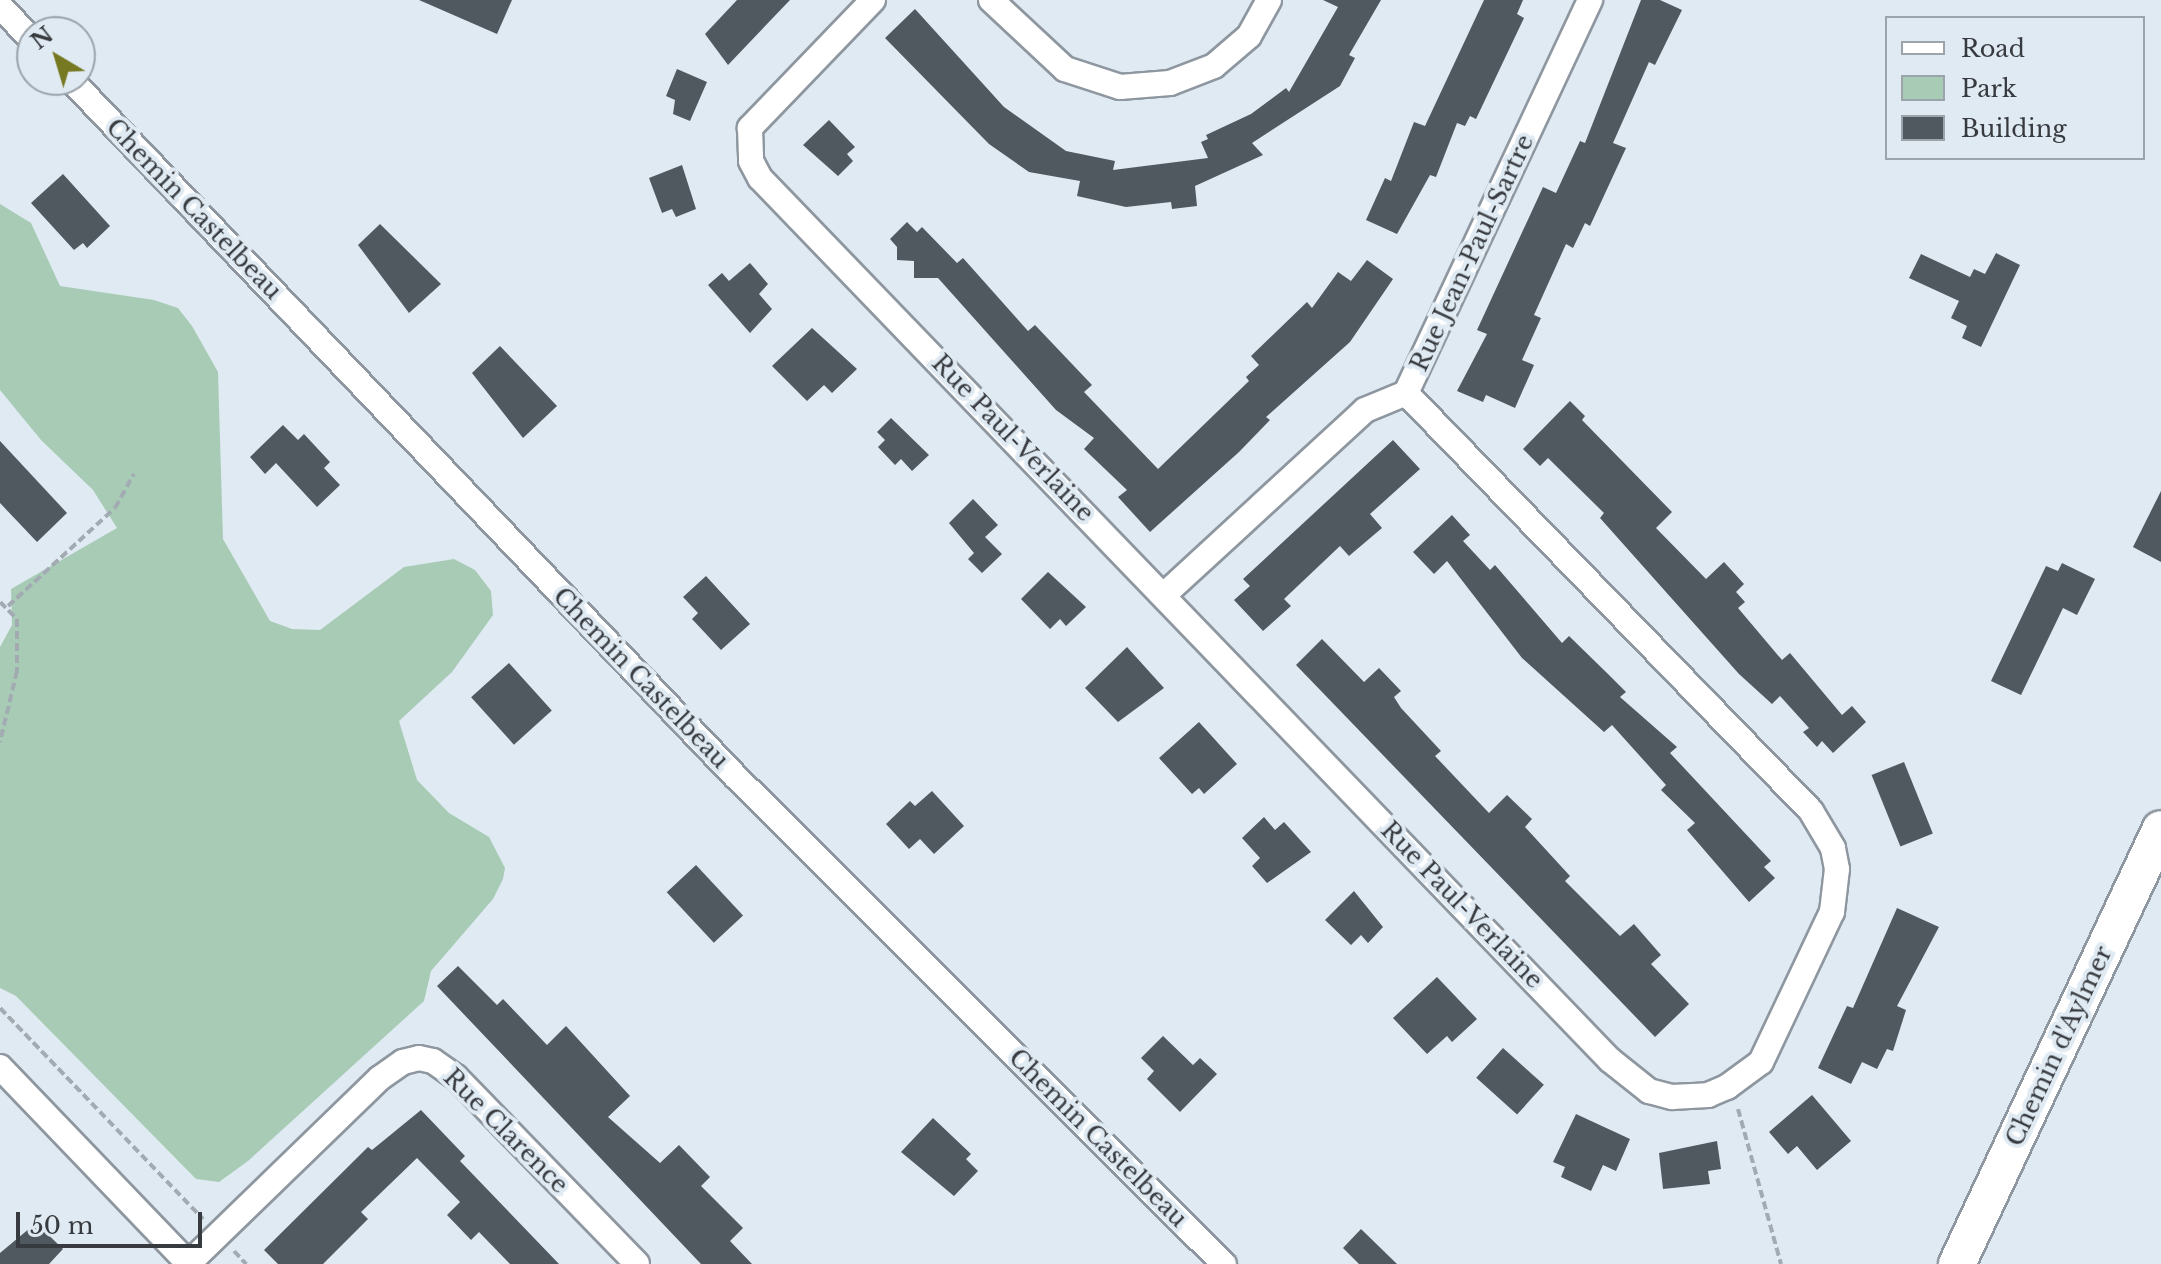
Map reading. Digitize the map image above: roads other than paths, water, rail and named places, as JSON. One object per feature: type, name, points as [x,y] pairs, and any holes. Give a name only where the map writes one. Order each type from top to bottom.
[{"type":"main road","name":"Chemin d'Aylmer","points":[[1957,1264],[2161,829]]},
{"type":"street","name":"Rue Paul-Verlaine","points":[[873,0],[761,112],[750,128],[751,161],[760,178],[1632,1080],[1672,1097],[1708,1095],[1727,1087],[1761,1062],[1832,912],[1833,848],[1811,811],[1406,393]]},
{"type":"street","points":[[991,0],[1065,69],[1120,87],[1170,83],[1214,66],[1249,36],[1269,0]]},
{"type":"street","name":"Rue Jean-Paul-Sartre","points":[[1165,594],[1365,410],[1406,393],[1590,0]]},
{"type":"street","points":[[0,6],[16,23]]},
{"type":"street","name":"Chemin Castelbeau","points":[[86,96],[734,775],[1224,1264]]},
{"type":"street","name":"Rue Clarence","points":[[188,1264],[380,1078],[403,1062],[419,1058],[433,1061],[456,1077],[637,1264]]},
{"type":"street","points":[[0,1067],[188,1264]]}]
